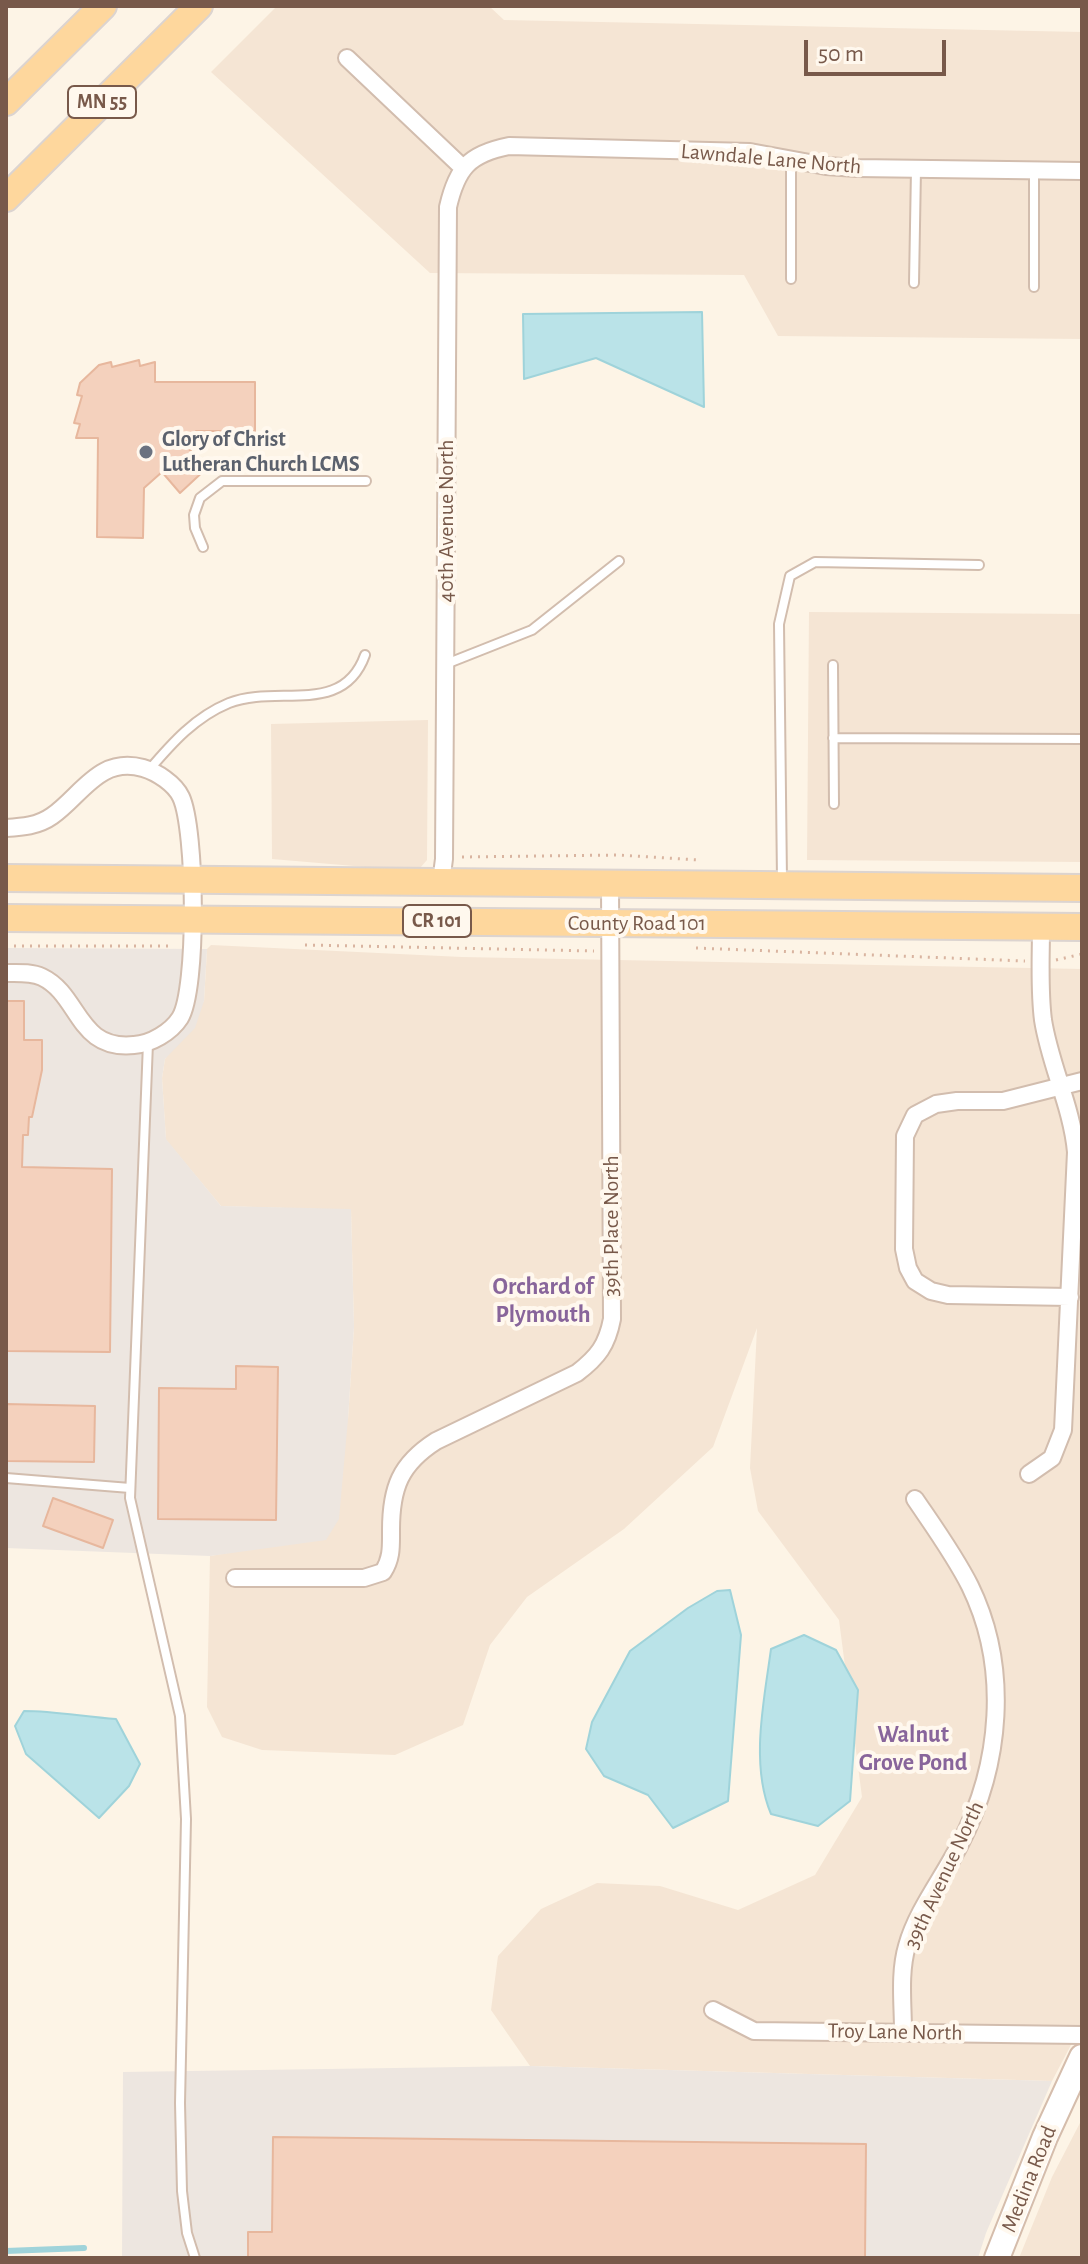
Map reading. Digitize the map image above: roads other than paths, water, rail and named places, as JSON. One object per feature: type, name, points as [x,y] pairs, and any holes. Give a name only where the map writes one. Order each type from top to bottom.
[{"type":"main road","name":"MN 55","points":[[6,102],[103,6]]},
{"type":"main road","name":"MN 55","points":[[6,198],[199,6]]},
{"type":"main road","name":"County Road 101","points":[[6,878],[1082,888]]},
{"type":"main road","name":"County Road 101","points":[[6,918],[1082,927]]},
{"type":"street","points":[[347,58],[464,166]]},
{"type":"street","name":"Lawndale Lane North","points":[[464,166],[477,154],[509,146],[750,152],[826,166],[1082,171]]},
{"type":"street","name":"40th Avenue North","points":[[441,882],[444,859],[448,207],[453,185],[464,166]]},
{"type":"street","points":[[6,828],[31,826],[52,817],[94,777],[112,768],[142,768],[166,780],[180,794],[189,819],[192,880],[188,997],[180,1018],[166,1032],[149,1042],[122,1045],[106,1042],[91,1033],[68,1001],[42,977],[6,973]]},
{"type":"street","name":"39th Place North","points":[[235,1578],[364,1578],[383,1572],[391,1553],[391,1510],[395,1488],[417,1452],[577,1373],[595,1360],[608,1341],[612,1319],[610,883]]},
{"type":"street","points":[[1029,1474],[1052,1458],[1063,1430],[1076,1152],[1074,1134],[1043,1021],[1041,926]]},
{"type":"street","points":[[1070,1297],[948,1295],[931,1291],[915,1281],[904,1249],[905,1136],[915,1115],[936,1104],[1003,1101],[1082,1081]]},
{"type":"street","name":"39th Avenue North","points":[[903,2031],[906,1948],[916,1922],[979,1803],[991,1760],[996,1716],[995,1672],[986,1629],[971,1587],[915,1499]]},
{"type":"street","name":"Troy Lane North","points":[[713,2010],[754,2031],[1082,2035]]},
{"type":"street","name":"Medina Road","points":[[997,2258],[1039,2151],[1082,2057]]},
{"type":"lane","points":[[791,160],[791,279]]},
{"type":"lane","points":[[914,283],[916,169]]},
{"type":"lane","points":[[1034,170],[1034,287]]},
{"type":"lane","points":[[203,547],[197,538],[194,515],[200,498],[222,481],[366,481]]},
{"type":"lane","points":[[445,664],[532,630],[619,561]]},
{"type":"lane","points":[[783,885],[779,624],[790,576],[815,562],[979,565]]},
{"type":"lane","points":[[149,771],[175,740],[198,720],[228,703],[255,695],[328,694],[343,687],[353,677],[365,655]]},
{"type":"lane","points":[[833,665],[834,804]]},
{"type":"lane","points":[[833,738],[1082,739]]},
{"type":"lane","points":[[149,1042],[130,1498],[180,1716],[186,1819],[180,2103],[182,2191],[187,2233],[195,2258]]},
{"type":"lane","points":[[6,1478],[130,1488]]},
{"type":"water","points":[[702,312],[704,407],[596,358],[524,379],[523,314]]},
{"type":"water","points":[[730,1590],[741,1635],[728,1801],[673,1828],[648,1795],[604,1776],[586,1749],[592,1722],[630,1651],[688,1608],[717,1591]]},
{"type":"water","points":[[804,1635],[836,1650],[858,1690],[850,1801],[818,1826],[771,1814],[761,1774],[760,1732],[771,1649]]},
{"type":"water","points":[[24,1711],[116,1719],[140,1764],[129,1786],[99,1818],[26,1754],[15,1726]]},
{"type":"waterway","points":[[6,2251],[84,2248]]},
{"type":"place","name":"Glory of Christ Lutheran Church LCMS","points":[[146,452]]},
{"type":"district","name":"Orchard of Plymouth","points":[[543,1301]]},
{"type":"district","name":"Walnut Grove Pond","points":[[913,1749]]}]
